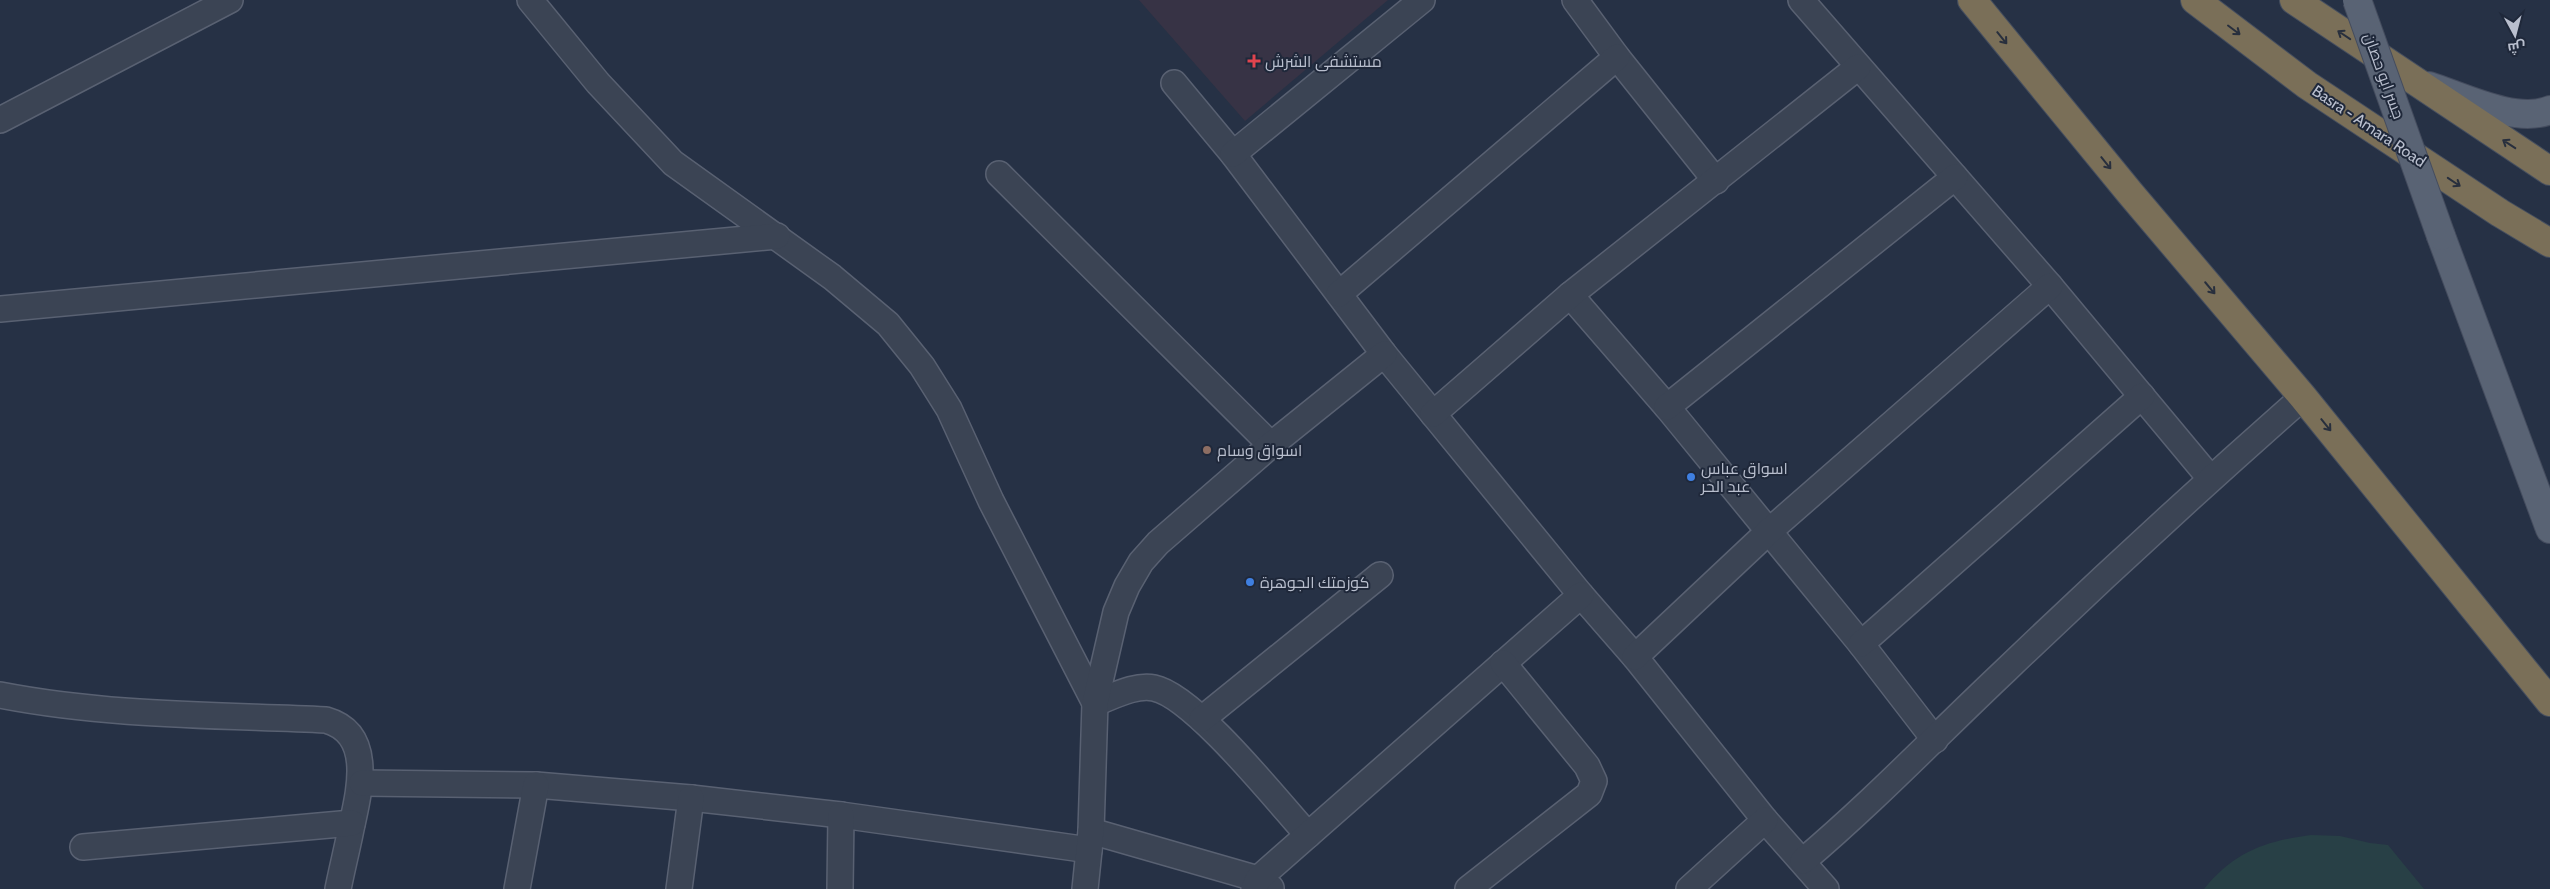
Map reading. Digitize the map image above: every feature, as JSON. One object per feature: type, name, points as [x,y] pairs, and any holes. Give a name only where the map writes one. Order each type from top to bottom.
[{"type":"highway","points":[[1972,0],[2130,193],[2303,397],[2550,702]]},
{"type":"highway","name":"Basra - Amara Road","points":[[2195,0],[2307,85],[2500,213],[2550,243]]},
{"type":"highway","points":[[2294,0],[2550,171]]},
{"type":"main road","name":"جسر ابو حصان","points":[[2357,0],[2441,236],[2550,529]]},
{"type":"main road","points":[[2413,81],[2507,112],[2533,114],[2550,110]]},
{"type":"street","points":[[0,120],[230,0]]},
{"type":"street","points":[[530,0],[598,83],[673,163],[832,277],[888,324],[922,366],[949,409],[991,501],[1095,703]]},
{"type":"street","points":[[1233,154],[1422,0]]},
{"type":"street","points":[[1575,0],[1617,57],[1716,181]]},
{"type":"street","points":[[1800,0],[2050,286],[2210,478]]},
{"type":"street","points":[[1339,294],[1617,57]]},
{"type":"street","points":[[1433,414],[1570,295],[1858,67]]},
{"type":"street","points":[[1174,83],[1233,154],[1384,354],[1581,595],[1635,657],[1765,820],[1826,889]]},
{"type":"street","points":[[999,174],[1272,445]]},
{"type":"street","points":[[1666,408],[1955,177]]},
{"type":"street","points":[[0,309],[777,236]]},
{"type":"street","points":[[1635,657],[1767,533],[2050,286]]},
{"type":"street","points":[[1570,295],[1861,644],[1935,740]]},
{"type":"street","points":[[1085,889],[1090,841],[1095,703],[1116,612],[1127,586],[1141,562],[1158,543],[1272,445],[1384,354]]},
{"type":"street","points":[[1861,644],[2142,396]]},
{"type":"street","points":[[1802,861],[1851,820],[2078,601],[2210,478],[2303,397]]},
{"type":"street","points":[[1202,719],[1380,575]]},
{"type":"street","points":[[362,783],[536,785],[691,798],[1090,841],[1262,886],[1308,835],[1581,595]]},
{"type":"street","points":[[1468,889],[1589,794],[1594,781],[1587,766],[1503,663]]},
{"type":"street","points":[[1095,703],[1126,691],[1154,688],[1178,700],[1202,719],[1308,835]]},
{"type":"street","points":[[0,695],[83,708],[139,713],[326,720],[341,726],[352,738],[358,752],[362,783],[338,889]]},
{"type":"street","points":[[517,889],[536,785]]},
{"type":"street","points":[[679,889],[691,798]]},
{"type":"street","points":[[840,889],[841,815]]},
{"type":"street","points":[[1694,887],[1765,820]]},
{"type":"street","points":[[83,847],[352,823]]},
{"type":"shaded area","name":"مستشفى الشرش","points":[[1139,0],[1388,0],[1245,121]]},
{"type":"green space","points":[[2311,835],[2340,836],[2388,845],[2424,889],[2204,889],[2227,866],[2252,850],[2279,841]]},
{"type":"place","name":"مستشفى الشرش","points":[[1254,61]]},
{"type":"place","name":"اسواق وسام","points":[[1207,450]]},
{"type":"place","name":"اسواق عباس عبد الحر","points":[[1691,477]]},
{"type":"place","name":"كوزمتك الجوهرة","points":[[1250,582]]}]
